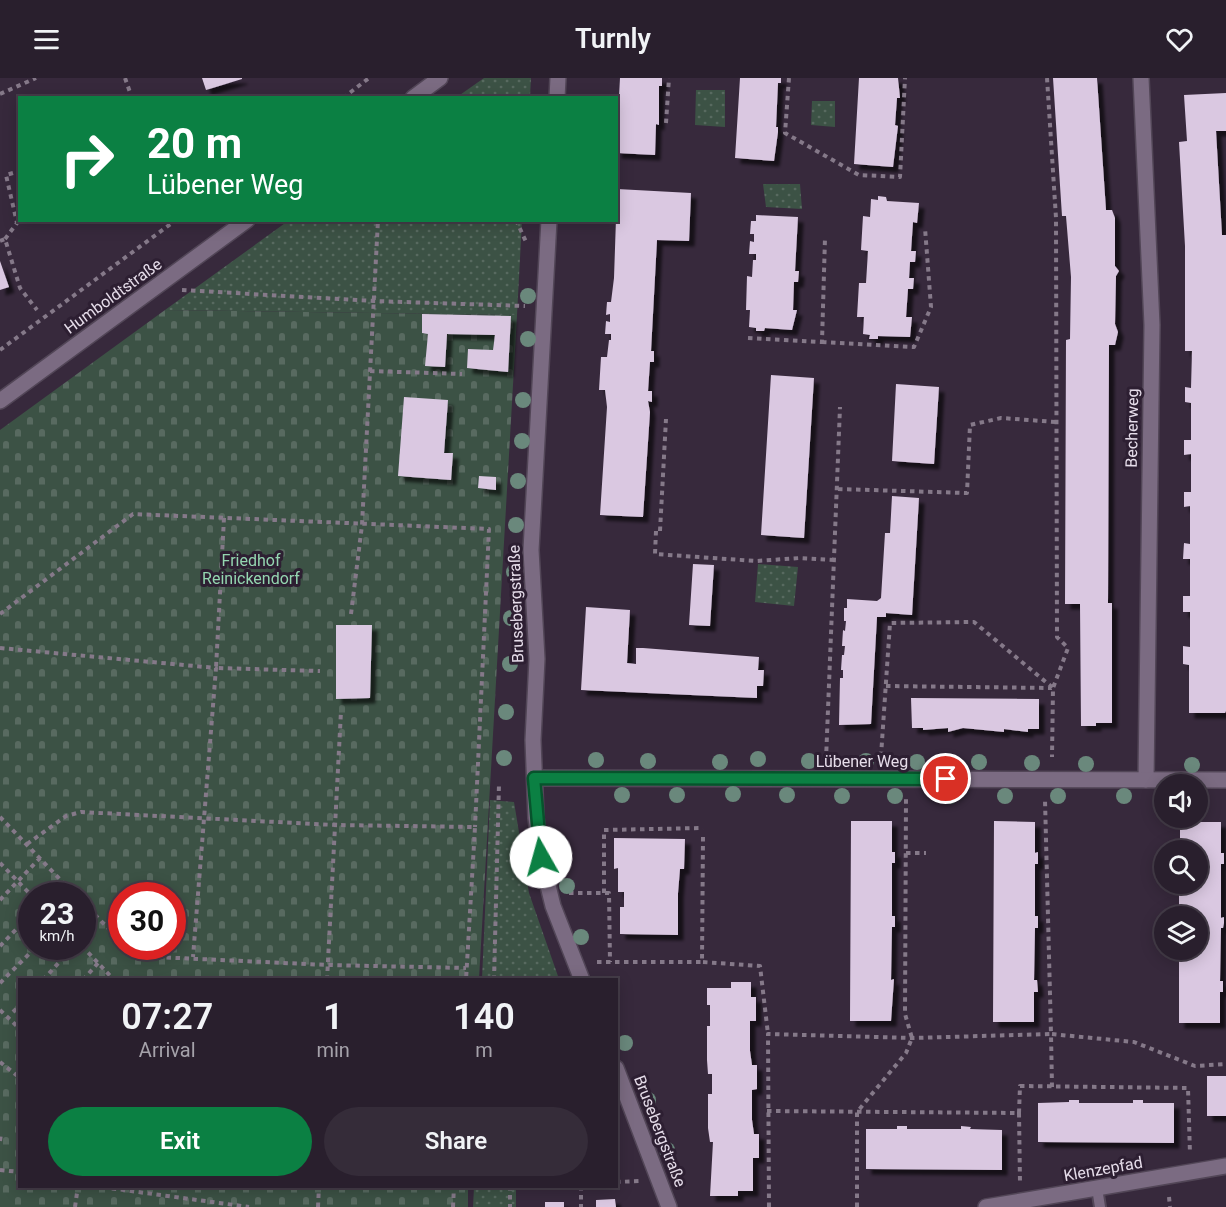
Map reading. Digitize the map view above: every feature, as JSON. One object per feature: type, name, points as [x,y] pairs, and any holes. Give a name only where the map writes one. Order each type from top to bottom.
[{"type":"street","points":[[416,96],[440,78]]},
{"type":"street","points":[[557,96],[558,78]]},
{"type":"street","name":"Becherweg","points":[[1141,78],[1151,304],[1146,780]]},
{"type":"street","name":"Humboldtstraße","points":[[0,401],[244,222]]},
{"type":"street","name":"Brusebergstraße","points":[[549,222],[531,550],[537,659],[533,740],[534,778],[541,857],[553,906],[581,978]]},
{"type":"street","name":"Lübener Weg","points":[[534,778],[1226,780]]},
{"type":"street","name":"Brusebergstraße","points":[[618,1073],[669,1207]]},
{"type":"street","name":"Klenzepfad","points":[[986,1207],[1226,1166]]},
{"type":"lane","points":[[1097,1188],[1100,1207]]},
{"type":"path","points":[[0,94],[36,78]]},
{"type":"path","points":[[125,78],[131,96]]},
{"type":"path","points":[[346,96],[369,78]]},
{"type":"path","points":[[666,123],[669,78]]},
{"type":"path","points":[[789,78],[785,133],[859,175],[900,177],[905,78]]},
{"type":"path","points":[[1047,78],[1056,218],[1057,637],[1068,648],[1053,688],[1052,757]]},
{"type":"path","points":[[0,241],[5,239],[17,223],[6,175],[18,172]]},
{"type":"path","points":[[0,350],[173,222]]},
{"type":"path","points":[[351,614],[362,525],[378,222]]},
{"type":"path","points":[[517,222],[527,244]]},
{"type":"path","points":[[748,338],[914,347],[931,307],[925,228]]},
{"type":"path","points":[[822,342],[825,238]]},
{"type":"path","points":[[5,239],[20,288],[37,310]]},
{"type":"path","points":[[182,290],[373,301],[544,306]]},
{"type":"path","points":[[370,371],[462,374]]},
{"type":"path","points":[[825,779],[840,406]]},
{"type":"path","points":[[838,489],[967,493],[970,425],[1001,418],[1056,422]]},
{"type":"path","points":[[666,419],[655,554],[756,561],[800,558],[835,560]]},
{"type":"path","points":[[0,614],[134,514],[489,529],[466,978]]},
{"type":"path","points":[[193,957],[216,668],[224,518]]},
{"type":"path","points":[[881,756],[890,623],[974,622],[1053,688]]},
{"type":"path","points":[[0,648],[216,668],[320,671]]},
{"type":"path","points":[[886,686],[1053,688]]},
{"type":"path","points":[[327,978],[341,711]]},
{"type":"path","points":[[494,978],[499,784]]},
{"type":"path","points":[[857,1207],[857,1112],[906,1053],[912,1038],[905,1014],[906,798]]},
{"type":"path","points":[[1045,800],[1052,1087]]},
{"type":"path","points":[[27,844],[66,816],[81,812],[335,825],[475,827]]},
{"type":"path","points":[[0,817],[63,882]]},
{"type":"path","points":[[604,893],[604,831],[703,828]]},
{"type":"path","points":[[702,962],[703,837]]},
{"type":"path","points":[[906,853],[926,853]]},
{"type":"path","points":[[0,900],[40,858]]},
{"type":"path","points":[[0,863],[18,882]]},
{"type":"path","points":[[569,893],[609,893],[610,962]]},
{"type":"path","points":[[96,916],[108,928]]},
{"type":"path","points":[[0,946],[18,927]]},
{"type":"path","points":[[186,957],[328,966],[466,968]]},
{"type":"path","points":[[0,983],[23,960]]},
{"type":"path","points":[[45,978],[61,960]]},
{"type":"path","points":[[95,960],[112,978]]},
{"type":"path","points":[[597,962],[702,962],[760,966],[768,1034],[769,1207]]},
{"type":"path","points":[[85,978],[98,963]]},
{"type":"path","points":[[13,1012],[18,1007]]},
{"type":"path","points":[[0,1010],[18,1027]]},
{"type":"path","points":[[768,1034],[912,1038],[1051,1034],[1134,1042],[1195,1066],[1226,1064]]},
{"type":"path","points":[[0,1062],[18,1076]]},
{"type":"path","points":[[1020,1184],[1020,1086],[1188,1088],[1190,1155]]},
{"type":"path","points":[[767,1111],[1019,1113]]},
{"type":"path","points":[[0,1141],[1,1134]]},
{"type":"path","points":[[0,1170],[18,1172]]},
{"type":"path","points":[[618,1182],[643,1181]]},
{"type":"path","points":[[75,1207],[78,1188]]},
{"type":"path","points":[[108,1188],[249,1207]]},
{"type":"path","points":[[318,1207],[319,1188]]},
{"type":"path","points":[[453,1207],[454,1188]]},
{"type":"path","points":[[510,1188],[510,1207]]},
{"type":"path","points":[[581,1188],[581,1207]]},
{"type":"path","points":[[1169,1197],[1170,1207]]},
{"type":"path","points":[[187,1207],[188,1199]]},
{"type":"green space","points":[[484,78],[531,78],[530,96],[458,96]]},
{"type":"green space","points":[[696,90],[725,90],[725,127],[695,125]]},
{"type":"green space","points":[[812,101],[835,101],[835,127],[811,125]]},
{"type":"green space","points":[[763,184],[800,184],[802,209],[766,207]]},
{"type":"green space","points":[[287,222],[522,222],[517,315],[165,310]]},
{"type":"green space","name":"Friedhof Reinickendorf","points":[[165,310],[517,315],[479,978],[18,978],[18,1188],[468,1188],[468,1207],[0,1207],[0,430]]},
{"type":"green space","points":[[758,564],[798,567],[794,606],[755,602]]},
{"type":"green space","points":[[490,800],[514,802],[529,893],[559,978],[482,978]]},
{"type":"green space","points":[[474,1188],[516,1188],[516,1207],[473,1207]]},
{"type":"building","points":[[202,78],[242,78],[242,79],[206,90]]},
{"type":"building","points":[[620,78],[662,78],[662,86],[659,86],[659,125],[656,124],[655,155],[618,153]]},
{"type":"building","points":[[740,78],[781,78],[781,83],[778,83],[776,127],[778,127],[778,132],[774,161],[735,158]]},
{"type":"building","points":[[859,78],[898,78],[900,98],[897,98],[895,125],[898,126],[893,167],[854,164]]},
{"type":"building","points":[[1053,78],[1097,78],[1106,210],[1112,210],[1115,218],[1115,266],[1119,271],[1116,276],[1115,324],[1118,332],[1115,345],[1109,345],[1108,603],[1112,603],[1112,723],[1096,723],[1096,726],[1081,726],[1080,604],[1065,604],[1066,340],[1070,339],[1071,277],[1066,216],[1062,216]]},
{"type":"building","points":[[1226,93],[1226,131],[1216,131],[1222,235],[1226,235],[1226,711],[1225,713],[1189,713],[1189,665],[1183,664],[1183,646],[1190,647],[1190,612],[1183,612],[1183,596],[1190,596],[1190,559],[1183,559],[1184,543],[1190,544],[1190,506],[1184,507],[1184,492],[1191,492],[1191,454],[1184,455],[1184,440],[1191,440],[1191,403],[1185,402],[1185,387],[1191,388],[1192,351],[1185,351],[1185,246],[1179,142],[1187,141],[1184,95]]},
{"type":"building","points":[[618,189],[691,193],[689,241],[657,240],[651,351],[654,351],[654,362],[650,362],[648,391],[652,391],[652,402],[648,401],[650,412],[643,517],[600,515],[607,407],[605,390],[599,390],[601,357],[607,357],[609,340],[611,340],[611,334],[605,334],[606,321],[610,322],[610,314],[606,315],[607,302],[611,302]]},
{"type":"building","points":[[878,196],[886,197],[887,201],[919,203],[917,223],[913,222],[911,251],[916,251],[915,262],[910,262],[909,278],[914,278],[913,289],[908,289],[906,317],[912,317],[910,337],[878,336],[878,339],[869,339],[870,335],[863,334],[864,317],[857,317],[859,283],[866,283],[868,251],[861,250],[863,216],[870,217],[871,199],[878,200]]},
{"type":"building","points":[[756,215],[798,217],[795,271],[799,271],[798,282],[794,282],[793,310],[797,310],[792,330],[765,328],[764,331],[756,331],[756,328],[749,327],[750,310],[746,310],[747,276],[752,277],[753,260],[756,260],[756,254],[749,254],[750,241],[754,242],[754,234],[750,234],[751,221],[756,221]]},
{"type":"building","points":[[0,261],[9,287],[0,290]]},
{"type":"building","points":[[422,314],[511,316],[508,372],[467,368],[468,349],[493,350],[495,335],[447,334],[445,367],[425,366],[428,334],[422,333]]},
{"type":"building","points":[[771,375],[814,378],[804,538],[761,535]]},
{"type":"building","points":[[896,384],[939,387],[934,464],[892,461]]},
{"type":"building","points":[[404,397],[448,400],[444,453],[453,453],[451,480],[398,476]]},
{"type":"building","points":[[479,476],[496,477],[496,490],[478,488]]},
{"type":"building","points":[[892,496],[919,498],[912,615],[886,613],[886,617],[877,617],[871,724],[839,725],[840,678],[843,678],[843,670],[841,670],[845,646],[842,646],[846,621],[844,621],[844,608],[847,608],[847,599],[877,601],[881,598],[885,533],[890,533]]},
{"type":"building","points":[[693,564],[714,565],[710,626],[689,625]]},
{"type":"building","points":[[586,607],[630,610],[627,663],[636,664],[636,648],[759,657],[758,670],[764,670],[763,686],[757,686],[757,698],[581,690]]},
{"type":"building","points":[[336,625],[372,625],[370,698],[336,699]]},
{"type":"building","points":[[911,698],[1039,699],[1039,729],[1028,729],[1028,732],[1004,729],[1004,732],[963,728],[948,732],[948,728],[923,730],[923,728],[912,728]]},
{"type":"building","points":[[851,821],[892,821],[892,852],[895,852],[895,863],[892,863],[892,916],[895,916],[895,927],[892,927],[891,980],[894,979],[891,1021],[850,1021]]},
{"type":"building","points":[[994,821],[1035,822],[1035,853],[1038,852],[1038,864],[1035,864],[1035,916],[1038,916],[1038,928],[1035,928],[1034,980],[1037,980],[1038,992],[1034,992],[1034,1022],[993,1022]]},
{"type":"building","points":[[1208,822],[1221,822],[1221,853],[1224,853],[1224,864],[1221,864],[1221,918],[1224,917],[1224,923],[1221,928],[1220,981],[1223,981],[1223,992],[1220,992],[1220,1023],[1179,1023],[1179,960],[1208,960],[1208,906],[1179,906],[1179,894],[1208,894],[1208,840],[1180,840],[1180,828],[1208,828]]},
{"type":"building","points":[[614,838],[685,839],[684,869],[680,869],[678,893],[678,935],[620,934],[620,907],[624,907],[624,892],[618,892],[618,868],[614,869]]},
{"type":"building","points":[[731,982],[751,982],[751,997],[756,997],[756,1021],[750,1021],[750,1051],[752,1065],[757,1065],[757,1089],[752,1090],[752,1120],[754,1134],[759,1134],[759,1158],[753,1158],[753,1191],[738,1191],[738,1196],[710,1196],[713,1142],[710,1142],[708,1128],[708,1094],[712,1094],[712,1074],[708,1074],[707,1060],[707,1026],[710,1026],[710,1005],[707,1005],[707,988],[731,988]]},
{"type":"building","points":[[1207,1076],[1226,1076],[1226,1116],[1207,1116]]},
{"type":"building","points":[[1069,1100],[1079,1100],[1079,1103],[1133,1103],[1133,1100],[1143,1100],[1143,1103],[1174,1103],[1174,1143],[1038,1142],[1038,1103],[1069,1102]]},
{"type":"building","points":[[897,1126],[907,1126],[907,1129],[961,1129],[961,1126],[971,1127],[970,1129],[1002,1130],[1002,1170],[866,1169],[866,1129],[897,1129]]},
{"type":"building","points":[[615,1199],[616,1207],[596,1207],[596,1200]]},
{"type":"building","points":[[545,1202],[564,1202],[564,1207],[545,1207]]},
{"type":"route","points":[[541,857],[534,778],[946,779]]}]
